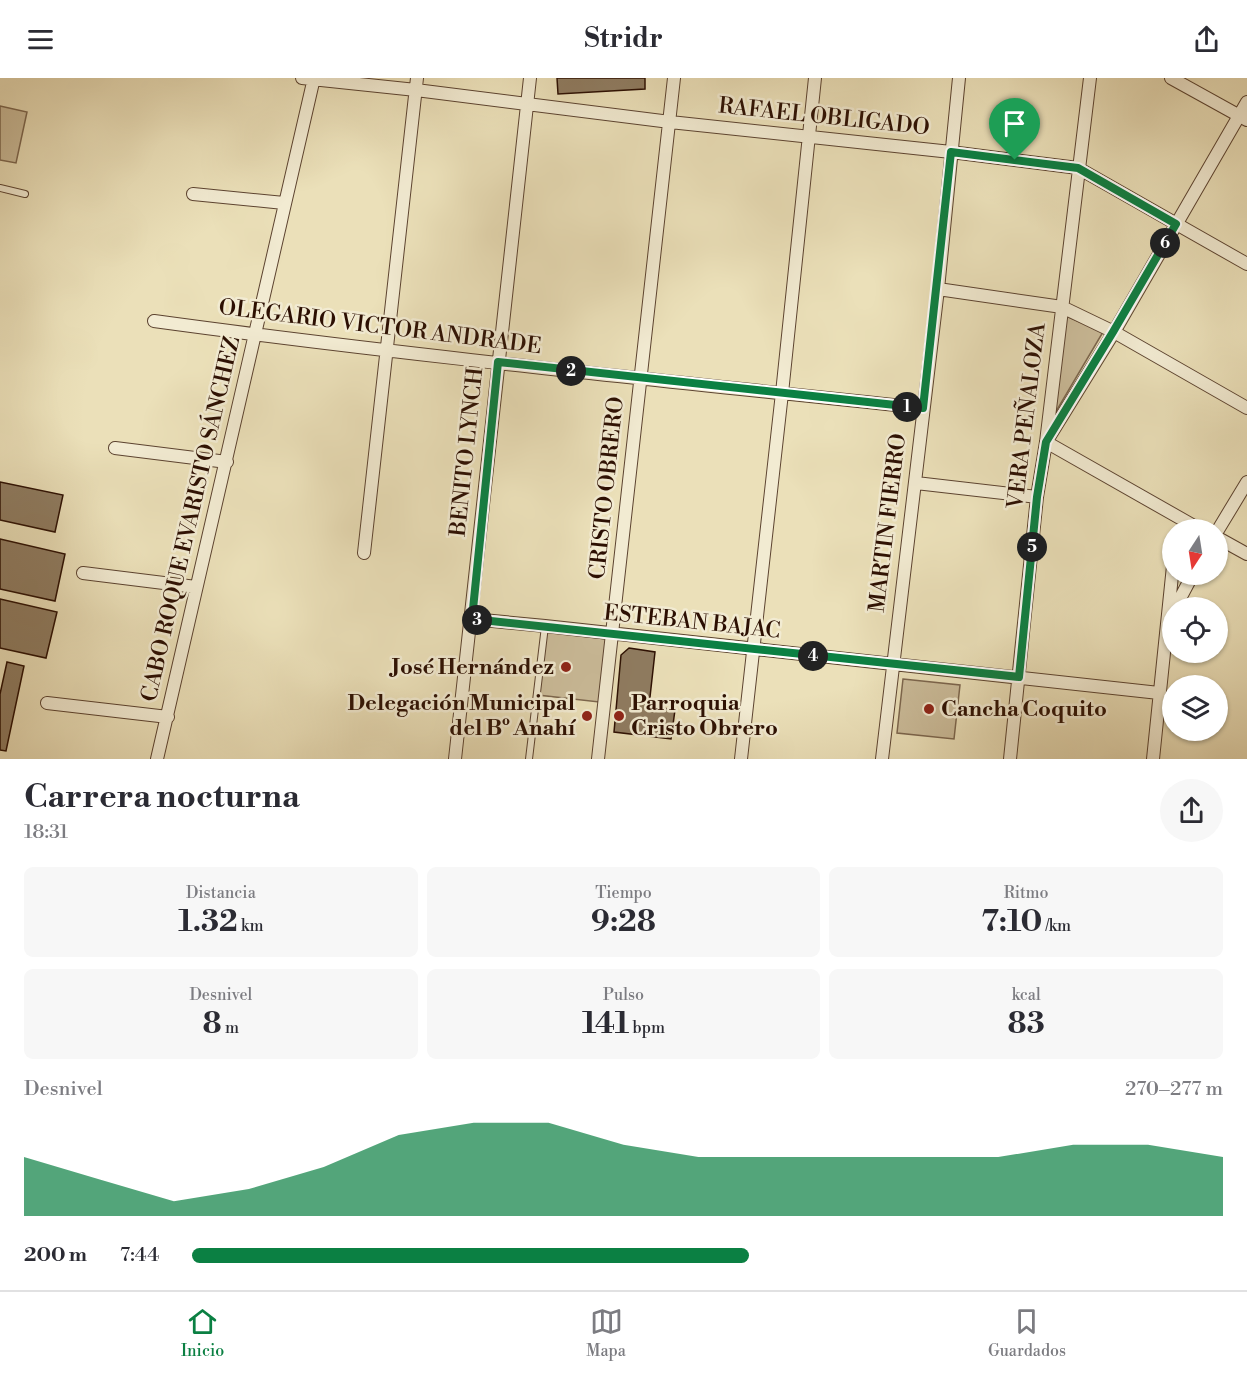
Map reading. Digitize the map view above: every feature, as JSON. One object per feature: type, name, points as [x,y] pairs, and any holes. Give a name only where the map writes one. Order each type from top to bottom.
[{"type":"street","name":"BENITO LYNCH","points":[[455,759],[530,78]]},
{"type":"street","name":"CRISTO OBRERO","points":[[598,759],[674,78]]},
{"type":"street","points":[[741,759],[810,136],[814,78]]},
{"type":"street","name":"MARTIN FIERRO","points":[[882,759],[938,289],[959,78]]},
{"type":"street","name":"VERA PEÑALOZA","points":[[1010,759],[1037,497],[1046,442],[1090,78]]},
{"type":"street","points":[[1171,78],[1243,118]]},
{"type":"street","name":"RAFAEL OBLIGADO","points":[[309,79],[416,84],[527,104],[1078,168],[1247,264]]},
{"type":"street","name":"CABO ROQUE EVARISTO SÁNCHEZ","points":[[157,759],[227,462],[309,79]]},
{"type":"street","points":[[364,553],[416,84]]},
{"type":"street","points":[[1170,519],[1046,442],[1176,224],[1243,118],[1247,102]]},
{"type":"street","points":[[193,194],[284,203]]},
{"type":"street","points":[[938,289],[1062,307],[1113,332],[1247,408]]},
{"type":"street","name":"OLEGARIO VICTOR ANDRADE","points":[[154,321],[255,335],[640,379],[923,408]]},
{"type":"street","points":[[115,448],[227,462]]},
{"type":"street","points":[[1225,519],[1247,482]]},
{"type":"street","points":[[916,483],[1037,497]]},
{"type":"street","points":[[1228,544],[1247,554]]},
{"type":"street","points":[[83,573],[196,587]]},
{"type":"street","name":"ESTEBAN BAJAC","points":[[472,619],[1159,693]]},
{"type":"street","points":[[1153,759],[1164,663]]},
{"type":"street","points":[[47,703],[168,717]]},
{"type":"lane","points":[[0,188],[26,194]]},
{"type":"lane","points":[[529,759],[545,626]]},
{"type":"shaded area","points":[[0,106],[27,112],[16,163],[0,160]]},
{"type":"shaded area","points":[[1066,316],[1103,332],[1051,420]]},
{"type":"shaded area","points":[[546,632],[607,639],[599,702],[538,695]]},
{"type":"shaded area","name":"Cancha Coquito","points":[[903,679],[960,685],[954,739],[897,733]]},
{"type":"building","points":[[557,78],[645,78],[645,89],[558,94]]},
{"type":"building","points":[[0,482],[63,495],[55,532],[0,520]]},
{"type":"building","points":[[0,539],[65,554],[55,601],[0,589]]},
{"type":"building","points":[[0,599],[57,612],[46,658],[0,648]]},
{"type":"building","name":"Parroquia Cristo Obrero","points":[[629,648],[655,652],[649,706],[675,710],[671,739],[614,732],[621,655]]},
{"type":"building","points":[[7,662],[24,666],[6,751],[0,750],[0,694]]},
{"type":"place","name":"José Hernández","points":[[566,667]]},
{"type":"place","name":"Cancha Coquito","points":[[929,709]]},
{"type":"place","name":"Delegación Municipal del Bº Anahí","points":[[587,716]]},
{"type":"place","name":"Parroquia Cristo Obrero","points":[[619,716]]},
{"type":"route","points":[[951,152],[1015,160],[1078,168],[1176,224],[1046,442],[1037,497],[1019,677],[472,619],[498,362],[923,408],[938,289],[951,152]]}]
